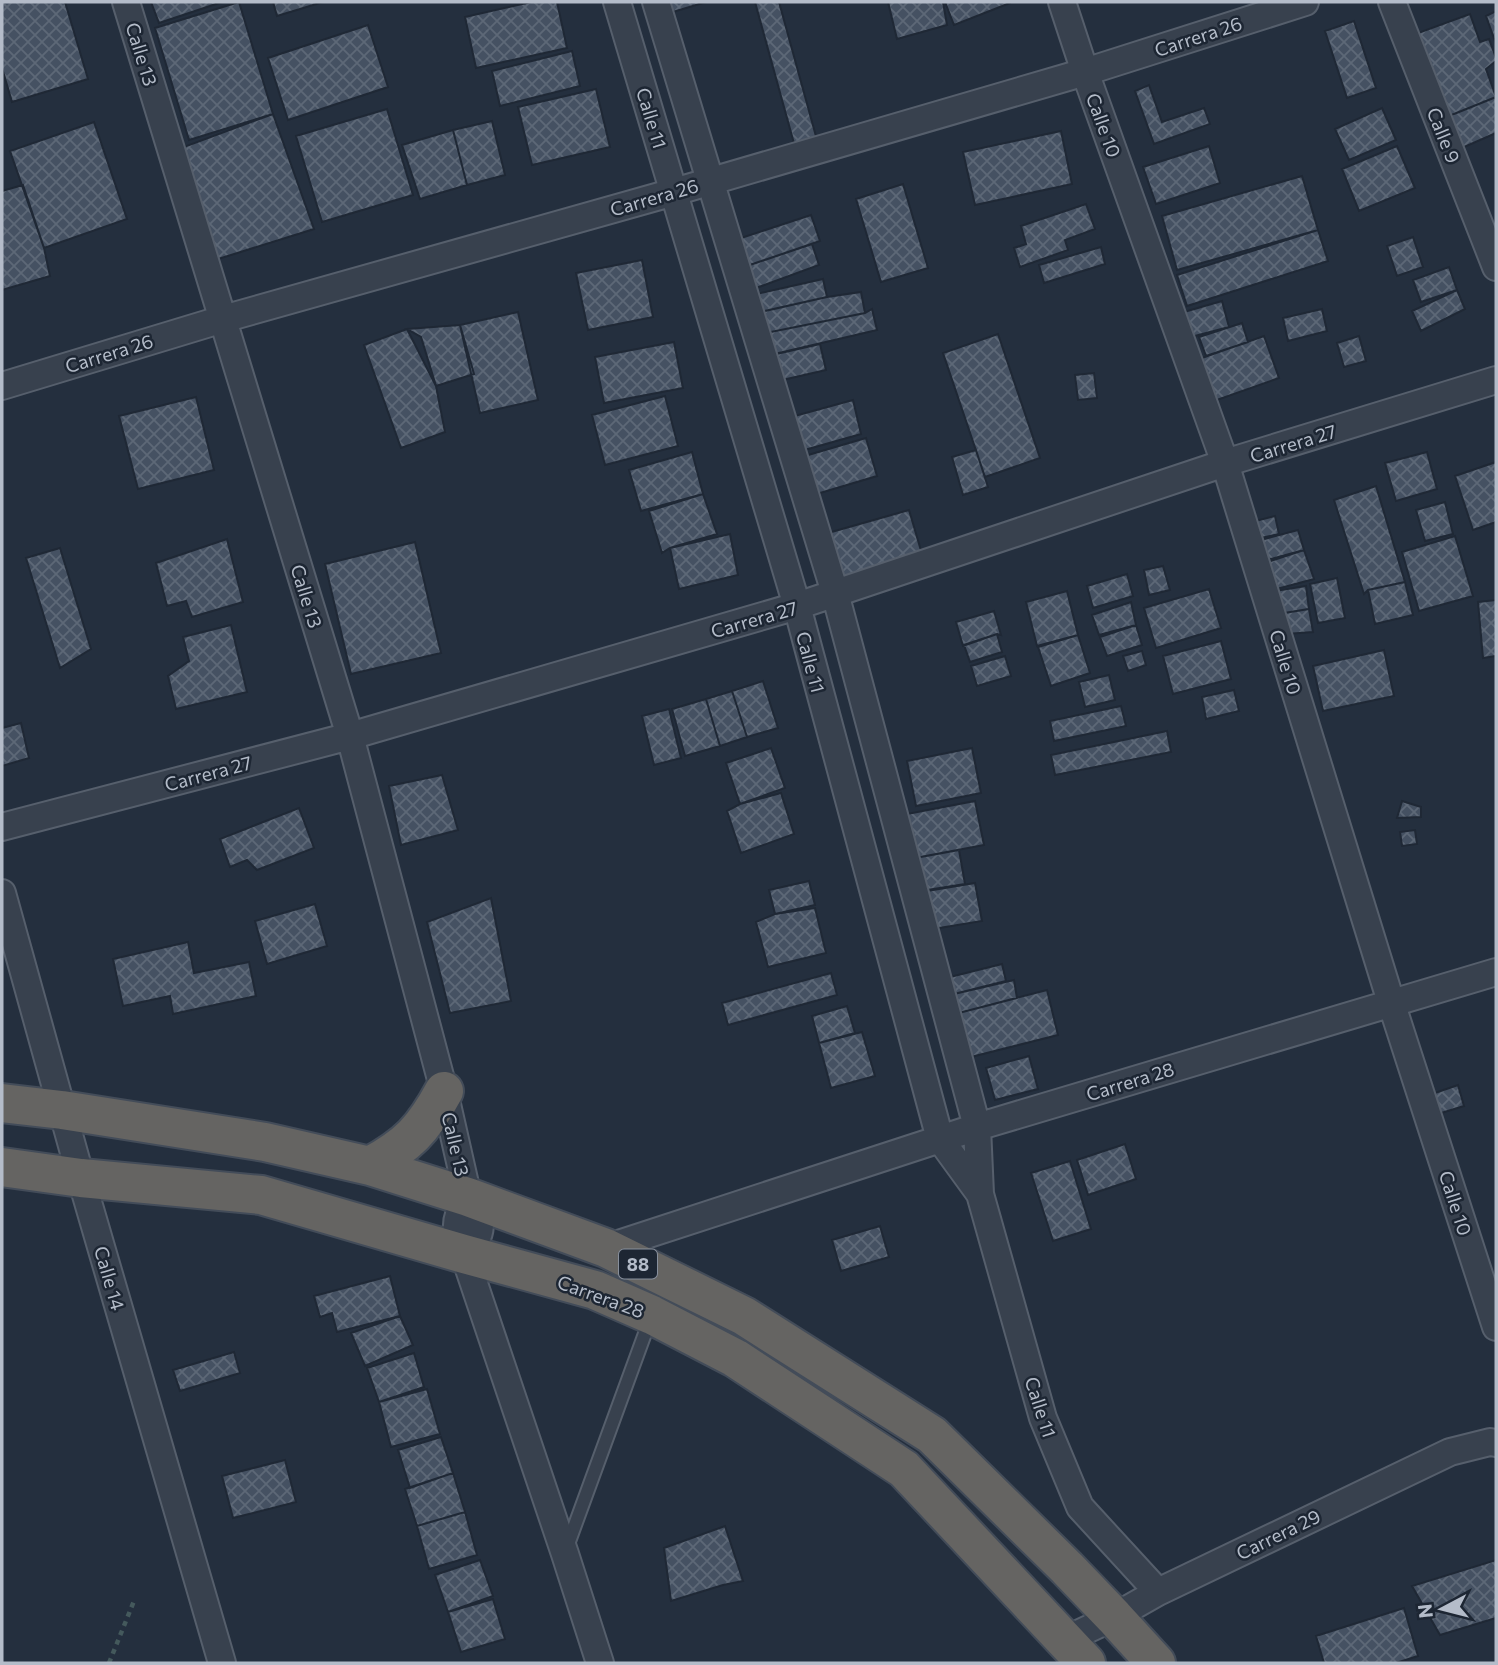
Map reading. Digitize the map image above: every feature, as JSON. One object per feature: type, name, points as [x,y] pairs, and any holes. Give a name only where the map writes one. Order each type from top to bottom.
[{"type":"highway","points":[[370,1166],[393,1153],[414,1136],[431,1115],[444,1091]]},
{"type":"highway","name":"88","points":[[2,1103],[265,1142],[370,1166],[468,1197],[606,1248],[744,1316],[932,1435],[1114,1617],[1156,1663]]},
{"type":"highway","name":"Carrera 28","points":[[2,1167],[81,1178],[261,1195],[595,1290],[652,1315],[736,1358],[904,1469],[1075,1652]]},
{"type":"street","name":"Calle 13","points":[[126,2],[350,736],[444,1091],[468,1197],[479,1215],[477,1237],[472,1247],[464,1254]]},
{"type":"street","name":"Calle 11","points":[[617,2],[797,606],[940,1139],[979,1194]]},
{"type":"street","name":"Calle 11","points":[[656,2],[835,593],[977,1128],[979,1194],[1043,1418],[1080,1507],[1158,1592]]},
{"type":"street","name":"Calle 10","points":[[1062,2],[1225,464],[1391,1002],[1496,1327]]},
{"type":"street","name":"Carrera 26","points":[[2,386],[223,319],[674,192],[1085,72],[1304,2]]},
{"type":"street","name":"Calle 9","points":[[1392,2],[1496,267]]},
{"type":"street","name":"Carrera 27","points":[[2,827],[350,736],[797,606],[1225,464],[1496,380]]},
{"type":"street","name":"Calle 14","points":[[2,893],[81,1178],[222,1663]]},
{"type":"street","name":"Carrera 28","points":[[606,1248],[940,1139],[1496,972]]},
{"type":"street","points":[[464,1254],[600,1663]]},
{"type":"street","name":"Carrera 29","points":[[1075,1652],[1114,1617],[1158,1592],[1450,1452],[1490,1442],[1496,1443]]},
{"type":"lane","points":[[565,1553],[652,1315]]},
{"type":"path","points":[[110,1663],[134,1601]]},
{"type":"building","points":[[2,2],[65,2],[88,79],[12,102],[2,68]]},
{"type":"building","points":[[151,2],[222,2],[159,23]]},
{"type":"building","points":[[239,2],[273,114],[189,140],[155,28]]},
{"type":"building","points":[[273,2],[323,2],[277,16]]},
{"type":"building","points":[[531,2],[557,2],[567,48],[476,68],[465,17]]},
{"type":"building","points":[[659,2],[706,2],[663,15]]},
{"type":"building","points":[[755,2],[779,2],[817,140],[795,147]]},
{"type":"building","points":[[888,2],[943,2],[947,25],[897,39]]},
{"type":"building","points":[[945,2],[1010,2],[1010,3],[954,25]]},
{"type":"building","points":[[1496,11],[1496,44],[1486,16]]},
{"type":"building","points":[[1470,14],[1480,42],[1489,39],[1496,58],[1486,69],[1496,97],[1449,116],[1418,33]]},
{"type":"building","points":[[1354,21],[1376,88],[1347,98],[1325,31]]},
{"type":"building","points":[[368,25],[388,87],[288,120],[268,58]]},
{"type":"building","points":[[572,51],[580,86],[500,106],[492,71]]},
{"type":"building","points":[[1149,85],[1162,122],[1204,108],[1210,124],[1154,144],[1135,91]]},
{"type":"building","points":[[596,89],[610,147],[532,165],[518,107]]},
{"type":"building","points":[[1496,97],[1496,133],[1462,148],[1449,116]]},
{"type":"building","points":[[1382,108],[1396,140],[1349,160],[1335,129]]},
{"type":"building","points":[[387,109],[413,195],[322,222],[296,136]]},
{"type":"building","points":[[273,114],[314,229],[215,260],[181,148]]},
{"type":"building","points":[[492,121],[505,175],[467,185],[453,130]]},
{"type":"building","points":[[94,122],[127,219],[44,248],[10,151]]},
{"type":"building","points":[[453,130],[467,185],[420,199],[402,145]]},
{"type":"building","points":[[1061,131],[1072,184],[975,205],[963,152]]},
{"type":"building","points":[[1209,146],[1220,183],[1156,204],[1143,167]]},
{"type":"building","points":[[1397,146],[1415,188],[1359,211],[1342,169]]},
{"type":"building","points":[[1302,176],[1318,230],[1177,270],[1162,216]]},
{"type":"building","points":[[903,184],[928,268],[881,282],[856,199]]},
{"type":"building","points":[[23,185],[44,248],[50,276],[2,290],[2,191]]},
{"type":"building","points":[[1086,204],[1095,229],[1065,240],[1068,250],[1020,267],[1014,248],[1026,244],[1021,226]]},
{"type":"building","points":[[811,215],[820,241],[741,268],[732,241]]},
{"type":"building","points":[[1318,230],[1328,261],[1187,306],[1177,275]]},
{"type":"building","points":[[1413,237],[1423,267],[1397,276],[1387,246]]},
{"type":"building","points":[[812,244],[819,265],[748,291],[741,268]]},
{"type":"building","points":[[1101,247],[1105,264],[1044,283],[1039,265]]},
{"type":"building","points":[[642,260],[653,317],[588,330],[576,273]]},
{"type":"building","points":[[1449,267],[1457,290],[1421,302],[1413,280]]},
{"type":"building","points":[[823,279],[827,297],[756,313],[752,295]]},
{"type":"building","points":[[1457,290],[1465,309],[1421,331],[1412,311]]},
{"type":"building","points":[[861,292],[865,313],[761,334],[756,313]]},
{"type":"building","points":[[1222,301],[1229,327],[1191,337],[1184,312]]},
{"type":"building","points":[[872,309],[877,330],[766,356],[761,334],[865,313]]},
{"type":"building","points":[[1322,309],[1327,331],[1288,341],[1283,318]]},
{"type":"building","points":[[518,312],[538,400],[480,413],[460,325]]},
{"type":"building","points":[[1242,323],[1248,342],[1206,356],[1199,337]]},
{"type":"building","points":[[460,325],[474,374],[436,386],[421,337],[407,329]]},
{"type":"building","points":[[407,329],[436,386],[445,432],[401,448],[364,345]]},
{"type":"building","points":[[998,334],[1040,458],[985,477],[943,353]]},
{"type":"building","points":[[1264,336],[1279,378],[1214,401],[1199,359]]},
{"type":"building","points":[[1359,336],[1366,361],[1344,367],[1337,343]]},
{"type":"building","points":[[674,342],[683,388],[604,403],[595,357]]},
{"type":"building","points":[[820,344],[826,370],[778,381],[772,355]]},
{"type":"building","points":[[1094,373],[1097,398],[1078,400],[1075,375]]},
{"type":"building","points":[[665,396],[678,446],[605,465],[592,415]]},
{"type":"building","points":[[196,397],[214,470],[138,489],[119,416]]},
{"type":"building","points":[[853,400],[861,434],[801,451],[791,417]]},
{"type":"building","points":[[866,438],[877,476],[810,496],[798,458]]},
{"type":"building","points":[[976,450],[988,487],[963,495],[952,457]]},
{"type":"building","points":[[692,452],[703,494],[641,511],[629,470]]},
{"type":"building","points":[[1427,452],[1437,489],[1396,501],[1385,463]]},
{"type":"building","points":[[1496,462],[1496,522],[1473,530],[1455,476]]},
{"type":"building","points":[[1376,486],[1405,582],[1368,590],[1364,594],[1334,500]]},
{"type":"building","points":[[703,494],[717,534],[670,548],[662,553],[649,511]]},
{"type":"building","points":[[1445,502],[1453,534],[1425,541],[1416,510]]},
{"type":"building","points":[[909,510],[922,554],[834,580],[821,535]]},
{"type":"building","points":[[1275,516],[1279,534],[1252,540],[1248,523]]},
{"type":"building","points":[[1298,530],[1304,550],[1267,560],[1261,540]]},
{"type":"building","points":[[730,534],[738,575],[679,589],[670,548]]},
{"type":"building","points":[[1455,536],[1473,596],[1419,611],[1402,552]]},
{"type":"building","points":[[227,539],[243,602],[192,617],[186,601],[167,606],[156,563]]},
{"type":"building","points":[[415,542],[441,653],[351,674],[325,564]]},
{"type":"building","points":[[60,548],[91,649],[60,668],[26,558]]},
{"type":"building","points":[[1304,550],[1314,579],[1265,592],[1258,565]]},
{"type":"building","points":[[1163,566],[1170,590],[1149,595],[1144,570]]},
{"type":"building","points":[[1127,574],[1133,596],[1093,608],[1087,586]]},
{"type":"building","points":[[1337,578],[1345,618],[1318,623],[1310,584]]},
{"type":"building","points":[[1405,582],[1413,615],[1375,624],[1368,590]]},
{"type":"building","points":[[1306,586],[1309,609],[1284,613],[1275,591]]},
{"type":"building","points":[[1209,589],[1221,628],[1156,648],[1144,608]]},
{"type":"building","points":[[1067,591],[1078,635],[1037,646],[1026,602]]},
{"type":"building","points":[[1496,600],[1496,656],[1483,658],[1478,602]]},
{"type":"building","points":[[1131,602],[1136,625],[1099,635],[1092,615]]},
{"type":"building","points":[[1309,609],[1313,632],[1286,634],[1284,613]]},
{"type":"building","points":[[994,611],[1001,635],[963,646],[956,622]]},
{"type":"building","points":[[231,625],[247,692],[176,709],[168,676],[189,661],[183,637]]},
{"type":"building","points":[[1136,625],[1142,645],[1107,656],[1100,637]]},
{"type":"building","points":[[997,634],[1002,652],[970,662],[964,645]]},
{"type":"building","points":[[1078,635],[1090,673],[1051,686],[1038,647]]},
{"type":"building","points":[[1221,641],[1231,679],[1173,694],[1163,656]]},
{"type":"building","points":[[1384,650],[1394,696],[1323,711],[1313,666]]},
{"type":"building","points":[[1142,651],[1146,665],[1128,671],[1123,656]]},
{"type":"building","points":[[1005,656],[1011,676],[977,686],[971,666]]},
{"type":"building","points":[[1109,675],[1115,700],[1085,707],[1079,682]]},
{"type":"building","points":[[763,681],[778,728],[747,737],[732,691]]},
{"type":"building","points":[[1234,690],[1239,711],[1206,719],[1202,697]]},
{"type":"building","points":[[732,691],[747,737],[720,746],[706,699]]},
{"type":"building","points":[[706,699],[720,746],[685,756],[672,709]]},
{"type":"building","points":[[1121,706],[1126,726],[1054,741],[1050,721]]},
{"type":"building","points":[[669,709],[681,758],[654,765],[642,716]]},
{"type":"building","points":[[21,723],[29,758],[2,766],[2,728]]},
{"type":"building","points":[[1167,731],[1171,752],[1055,775],[1051,755]]},
{"type":"building","points":[[771,748],[785,788],[740,804],[726,763]]},
{"type":"building","points":[[972,748],[981,793],[916,806],[907,761]]},
{"type":"building","points":[[442,775],[458,830],[401,845],[389,786]]},
{"type":"building","points":[[781,793],[794,834],[741,853],[727,811],[740,804]]},
{"type":"building","points":[[975,801],[984,845],[915,858],[907,814]]},
{"type":"building","points":[[1402,801],[1421,807],[1421,817],[1397,818]]},
{"type":"building","points":[[299,808],[314,848],[257,870],[247,860],[230,867],[220,839]]},
{"type":"building","points":[[1415,830],[1417,844],[1402,846],[1400,832]]},
{"type":"building","points":[[959,850],[965,884],[921,891],[915,858]]},
{"type":"building","points":[[809,881],[815,905],[775,914],[769,890]]},
{"type":"building","points":[[975,883],[982,921],[933,929],[927,891]]},
{"type":"building","points":[[491,898],[511,1001],[450,1013],[427,922]]},
{"type":"building","points":[[315,904],[327,946],[267,964],[255,921]]},
{"type":"building","points":[[815,908],[826,953],[768,967],[756,922],[775,914]]},
{"type":"building","points":[[188,942],[194,973],[249,962],[256,996],[173,1014],[170,996],[123,1006],[113,959]]},
{"type":"building","points":[[1002,964],[1006,981],[954,994],[950,977]]},
{"type":"building","points":[[831,973],[837,995],[728,1025],[722,1003]]},
{"type":"building","points":[[1014,980],[1017,998],[955,1014],[954,994]]},
{"type":"building","points":[[1047,990],[1058,1035],[967,1058],[955,1014]]},
{"type":"building","points":[[847,1006],[855,1033],[819,1043],[812,1016]]},
{"type":"building","points":[[862,1032],[875,1076],[831,1088],[819,1043]]},
{"type":"building","points":[[1029,1056],[1038,1089],[995,1100],[986,1068]]},
{"type":"building","points":[[1458,1085],[1464,1106],[1438,1114],[1432,1094]]},
{"type":"building","points":[[1125,1144],[1136,1179],[1088,1195],[1077,1160]]},
{"type":"building","points":[[1070,1161],[1091,1229],[1053,1241],[1031,1173]]},
{"type":"building","points":[[880,1226],[889,1257],[841,1271],[832,1240]]},
{"type":"building","points":[[390,1276],[400,1316],[337,1332],[332,1313],[320,1317],[314,1296]]},
{"type":"building","points":[[400,1316],[413,1345],[365,1366],[351,1333]]},
{"type":"building","points":[[234,1352],[240,1373],[180,1391],[173,1370]]},
{"type":"building","points":[[414,1353],[424,1387],[379,1402],[367,1368]]},
{"type":"building","points":[[427,1389],[440,1434],[391,1447],[379,1402]]},
{"type":"building","points":[[441,1437],[453,1473],[410,1488],[398,1450]]},
{"type":"building","points":[[285,1460],[296,1502],[233,1518],[222,1476]]},
{"type":"building","points":[[453,1473],[465,1512],[417,1526],[405,1489]]},
{"type":"building","points":[[465,1512],[477,1555],[429,1569],[417,1526]]},
{"type":"building","points":[[725,1526],[743,1581],[671,1601],[664,1548]]},
{"type":"building","points":[[480,1560],[493,1596],[448,1612],[435,1575]]},
{"type":"building","points":[[1496,1560],[1496,1618],[1440,1635],[1412,1586]]},
{"type":"building","points":[[493,1599],[505,1639],[461,1652],[448,1612]]},
{"type":"building","points":[[1404,1608],[1418,1656],[1396,1663],[1324,1663],[1316,1636]]}]
